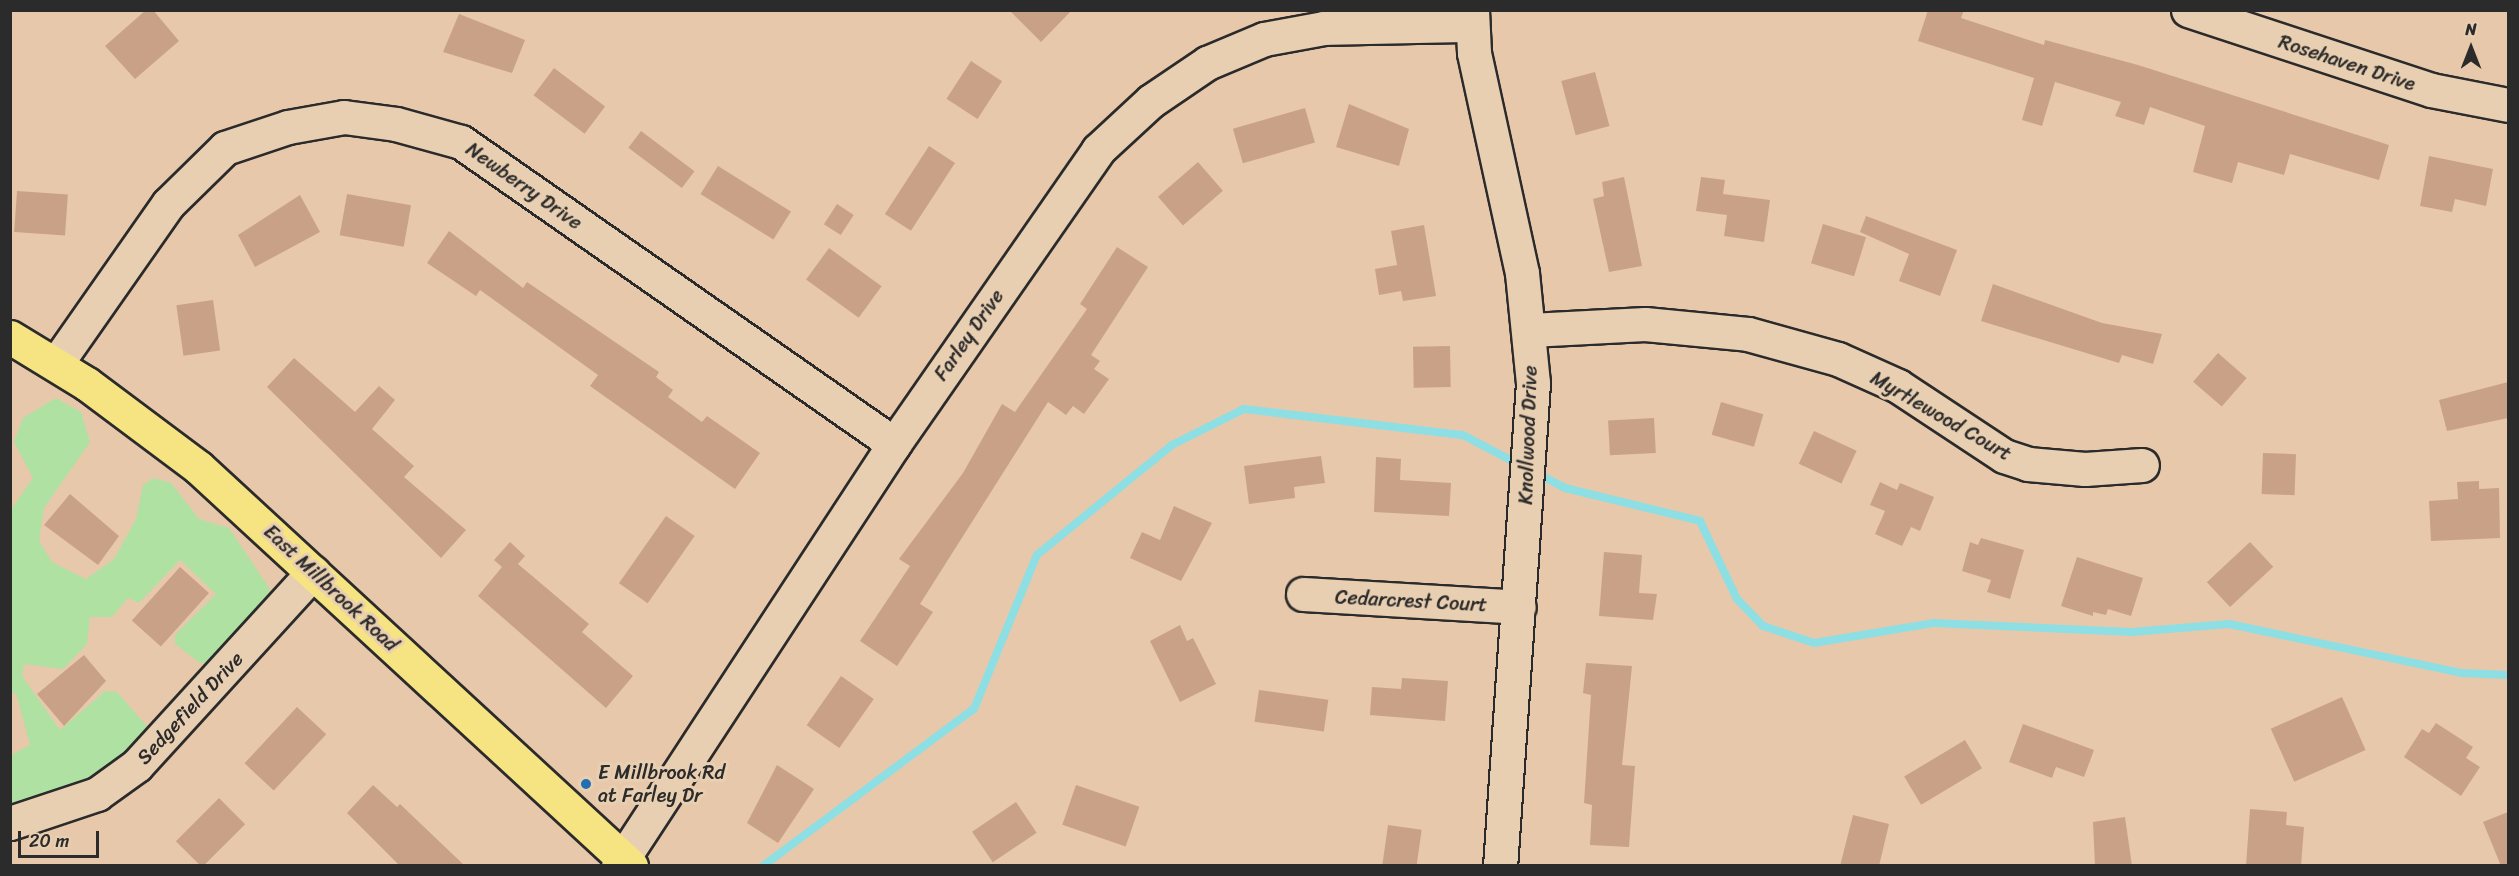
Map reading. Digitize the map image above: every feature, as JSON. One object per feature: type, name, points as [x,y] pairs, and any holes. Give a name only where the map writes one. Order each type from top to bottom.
[{"type":"main road","name":"East Millbrook Road","points":[[10,338],[56,364],[190,461],[313,572],[624,863]]},
{"type":"street","name":"Rosehaven Drive","points":[[2188,10],[2431,90],[2508,105]]},
{"type":"street","name":"Knollwood Drive","points":[[1472,18],[1530,330],[1533,383],[1500,866]]},
{"type":"street","name":"Farley Drive","points":[[624,863],[894,444],[1098,150],[1152,101],[1207,63],[1264,39],[1324,28],[1472,18]]},
{"type":"street","name":"Newberry Drive","points":[[56,364],[168,204],[225,148],[288,127],[344,117],[396,124],[461,142],[894,444]]},
{"type":"street","name":"Myrtlewood Court","points":[[1530,330],[1645,324],[1748,334],[1838,359],[1898,386],[2004,456],[2028,464],[2085,469],[2142,465]]},
{"type":"street","name":"Sedgefield Drive","points":[[10,824],[97,794],[137,765],[313,572]]},
{"type":"street","name":"Cedarcrest Court","points":[[1303,594],[1519,607]]},
{"type":"green space","points":[[56,398],[81,412],[90,442],[44,508],[39,541],[52,562],[86,579],[114,559],[136,519],[143,485],[154,478],[171,483],[199,519],[229,528],[270,589],[267,603],[225,663],[200,663],[175,644],[175,635],[216,594],[180,560],[139,603],[128,598],[112,617],[90,617],[87,644],[63,669],[24,664],[22,676],[60,730],[105,691],[117,692],[152,732],[115,773],[36,804],[24,800],[11,804],[11,755],[30,745],[16,693],[11,694],[10,511],[33,478],[14,442],[23,418]]},
{"type":"building","points":[[146,10],[153,10],[179,41],[135,79],[105,46]]},
{"type":"building","points":[[1009,10],[1072,10],[1041,42]]},
{"type":"building","points":[[1928,10],[1964,10],[1961,18],[2044,45],[2045,40],[2138,65],[2389,145],[2379,180],[2290,154],[2284,175],[2238,162],[2232,183],[2193,172],[2205,126],[2150,107],[2144,125],[2115,116],[2121,102],[2055,82],[2042,126],[2022,120],[2034,78],[1918,41]]},
{"type":"building","points":[[459,14],[525,40],[512,73],[443,52]]},
{"type":"building","points":[[971,61],[1002,81],[978,119],[946,99]]},
{"type":"building","points":[[554,68],[605,107],[585,134],[534,95]]},
{"type":"building","points":[[1595,72],[1609,126],[1576,135],[1561,81]]},
{"type":"building","points":[[1349,104],[1409,129],[1399,166],[1336,147]]},
{"type":"building","points":[[1305,108],[1315,143],[1243,163],[1233,129]]},
{"type":"building","points":[[641,131],[695,171],[682,188],[628,148]]},
{"type":"building","points":[[929,146],[955,163],[911,231],[885,214]]},
{"type":"building","points":[[2429,156],[2493,169],[2486,206],[2455,199],[2452,212],[2420,206]]},
{"type":"building","points":[[1198,162],[1223,191],[1183,225],[1158,197]]},
{"type":"building","points":[[718,166],[791,212],[773,240],[701,194]]},
{"type":"building","points":[[1624,177],[1642,266],[1609,272],[1593,199],[1604,196],[1602,182]]},
{"type":"building","points":[[1701,177],[1725,180],[1723,194],[1770,200],[1764,242],[1724,236],[1727,215],[1696,211]]},
{"type":"building","points":[[17,191],[68,195],[65,235],[14,232]]},
{"type":"building","points":[[347,194],[411,205],[404,247],[340,235]]},
{"type":"building","points":[[300,195],[320,232],[255,267],[238,235]]},
{"type":"building","points":[[837,204],[854,215],[841,235],[824,224]]},
{"type":"building","points":[[1866,216],[1957,250],[1940,296],[1899,281],[1909,254],[1860,232]]},
{"type":"building","points":[[1823,224],[1866,237],[1854,276],[1811,263]]},
{"type":"building","points":[[1424,225],[1436,296],[1403,301],[1401,291],[1379,295],[1375,269],[1397,265],[1391,231]]},
{"type":"building","points":[[449,231],[523,288],[527,282],[659,372],[656,377],[673,390],[668,397],[702,422],[707,416],[760,453],[735,489],[590,386],[598,375],[480,290],[476,296],[427,263]]},
{"type":"building","points":[[1117,247],[1148,267],[1091,355],[1100,361],[1094,369],[1109,379],[1084,414],[1073,406],[1066,415],[1048,402],[920,604],[933,612],[897,666],[860,641],[910,566],[899,559],[963,473],[1002,404],[1015,412],[1087,309],[1080,304]]},
{"type":"building","points":[[829,248],[882,286],[859,318],[806,280]]},
{"type":"building","points":[[1993,284],[2102,323],[2162,334],[2153,364],[2122,355],[2119,363],[1981,321]]},
{"type":"building","points":[[213,300],[220,351],[183,356],[176,305]]},
{"type":"building","points":[[1450,346],[1451,387],[1414,388],[1413,347]]},
{"type":"building","points":[[2218,353],[2247,378],[2222,407],[2193,382]]},
{"type":"building","points":[[294,358],[355,412],[379,386],[395,400],[372,429],[414,466],[404,477],[466,530],[441,558],[267,387]]},
{"type":"building","points":[[2508,382],[2508,418],[2447,431],[2439,400]]},
{"type":"building","points":[[1721,402],[1763,414],[1754,447],[1712,435]]},
{"type":"building","points":[[1654,418],[1656,453],[1610,455],[1608,420]]},
{"type":"building","points":[[1814,431],[1857,451],[1841,483],[1799,464]]},
{"type":"building","points":[[2263,453],[2296,454],[2295,495],[2262,494]]},
{"type":"building","points":[[1321,456],[1325,483],[1294,487],[1295,498],[1249,504],[1244,466]]},
{"type":"building","points":[[1376,457],[1401,459],[1400,480],[1451,483],[1449,516],[1374,512]]},
{"type":"building","points":[[2479,481],[2479,489],[2499,488],[2500,538],[2431,541],[2429,501],[2458,499],[2457,482]]},
{"type":"building","points":[[1880,482],[1897,490],[1900,483],[1934,497],[1920,531],[1911,527],[1902,546],[1875,534],[1885,511],[1870,505]]},
{"type":"building","points":[[70,494],[119,536],[98,565],[44,525]]},
{"type":"building","points":[[1174,506],[1212,523],[1181,581],[1130,558],[1142,532],[1160,540]]},
{"type":"building","points":[[666,516],[695,536],[648,603],[619,583]]},
{"type":"building","points":[[1981,538],[2024,550],[2010,599],[1987,592],[1991,580],[1962,571],[1970,542],[1978,545]]},
{"type":"building","points":[[510,542],[525,556],[518,564],[589,624],[582,632],[633,676],[606,708],[478,596],[502,567],[494,560]]},
{"type":"building","points":[[2250,542],[2273,567],[2230,607],[2207,582]]},
{"type":"building","points":[[1604,552],[1642,555],[1639,593],[1657,594],[1653,620],[1599,616]]},
{"type":"building","points":[[2077,557],[2143,578],[2131,616],[2108,609],[2106,615],[2093,612],[2093,616],[2061,606]]},
{"type":"building","points":[[180,567],[209,593],[161,647],[132,621]]},
{"type":"building","points":[[1180,625],[1187,641],[1193,638],[1216,684],[1180,702],[1150,641]]},
{"type":"building","points":[[84,655],[106,681],[64,726],[37,694]]},
{"type":"building","points":[[1586,663],[1632,666],[1622,765],[1635,766],[1629,847],[1590,845],[1592,805],[1584,803],[1591,695],[1583,693]]},
{"type":"building","points":[[841,676],[874,699],[839,748],[807,725]]},
{"type":"building","points":[[1402,678],[1448,681],[1445,721],[1370,715],[1372,687],[1401,689]]},
{"type":"building","points":[[1259,690],[1328,700],[1324,731],[1255,722]]},
{"type":"building","points":[[2342,697],[2366,750],[2294,782],[2271,729]]},
{"type":"building","points":[[297,707],[326,734],[274,791],[244,763]]},
{"type":"building","points":[[2436,723],[2473,747],[2466,758],[2480,767],[2461,796],[2404,757],[2422,729],[2429,733]]},
{"type":"building","points":[[2023,724],[2094,750],[2084,777],[2056,767],[2052,778],[2009,762]]},
{"type":"building","points":[[1965,740],[1982,768],[1921,805],[1904,777]]},
{"type":"building","points":[[777,765],[814,789],[778,843],[747,823]]},
{"type":"building","points":[[373,785],[397,807],[400,804],[465,866],[400,866],[347,813]]},
{"type":"building","points":[[1076,785],[1139,807],[1126,847],[1062,825]]},
{"type":"building","points":[[219,798],[245,824],[203,866],[176,841]]},
{"type":"building","points":[[1016,802],[1037,833],[993,862],[972,832]]},
{"type":"building","points":[[2250,809],[2287,812],[2286,825],[2304,827],[2301,866],[2246,866]]},
{"type":"building","points":[[2508,812],[2508,866],[2501,866],[2483,822]]},
{"type":"building","points":[[1853,815],[1889,824],[1879,866],[1840,866]]},
{"type":"building","points":[[2125,817],[2132,866],[2095,866],[2093,822]]},
{"type":"building","points":[[1388,825],[1422,830],[1417,866],[1382,866]]},
{"type":"waterway","points":[[763,866],[974,709],[1037,555],[1172,445],[1244,409],[1463,435],[1520,465]]},
{"type":"waterway","points":[[1534,472],[1565,488],[1700,521],[1737,599],[1763,626],[1814,643],[1934,623],[2132,632],[2229,624],[2461,673],[2508,675]]},
{"type":"place","name":"E Millbrook Rd at Farley Dr","points":[[586,784]]}]
